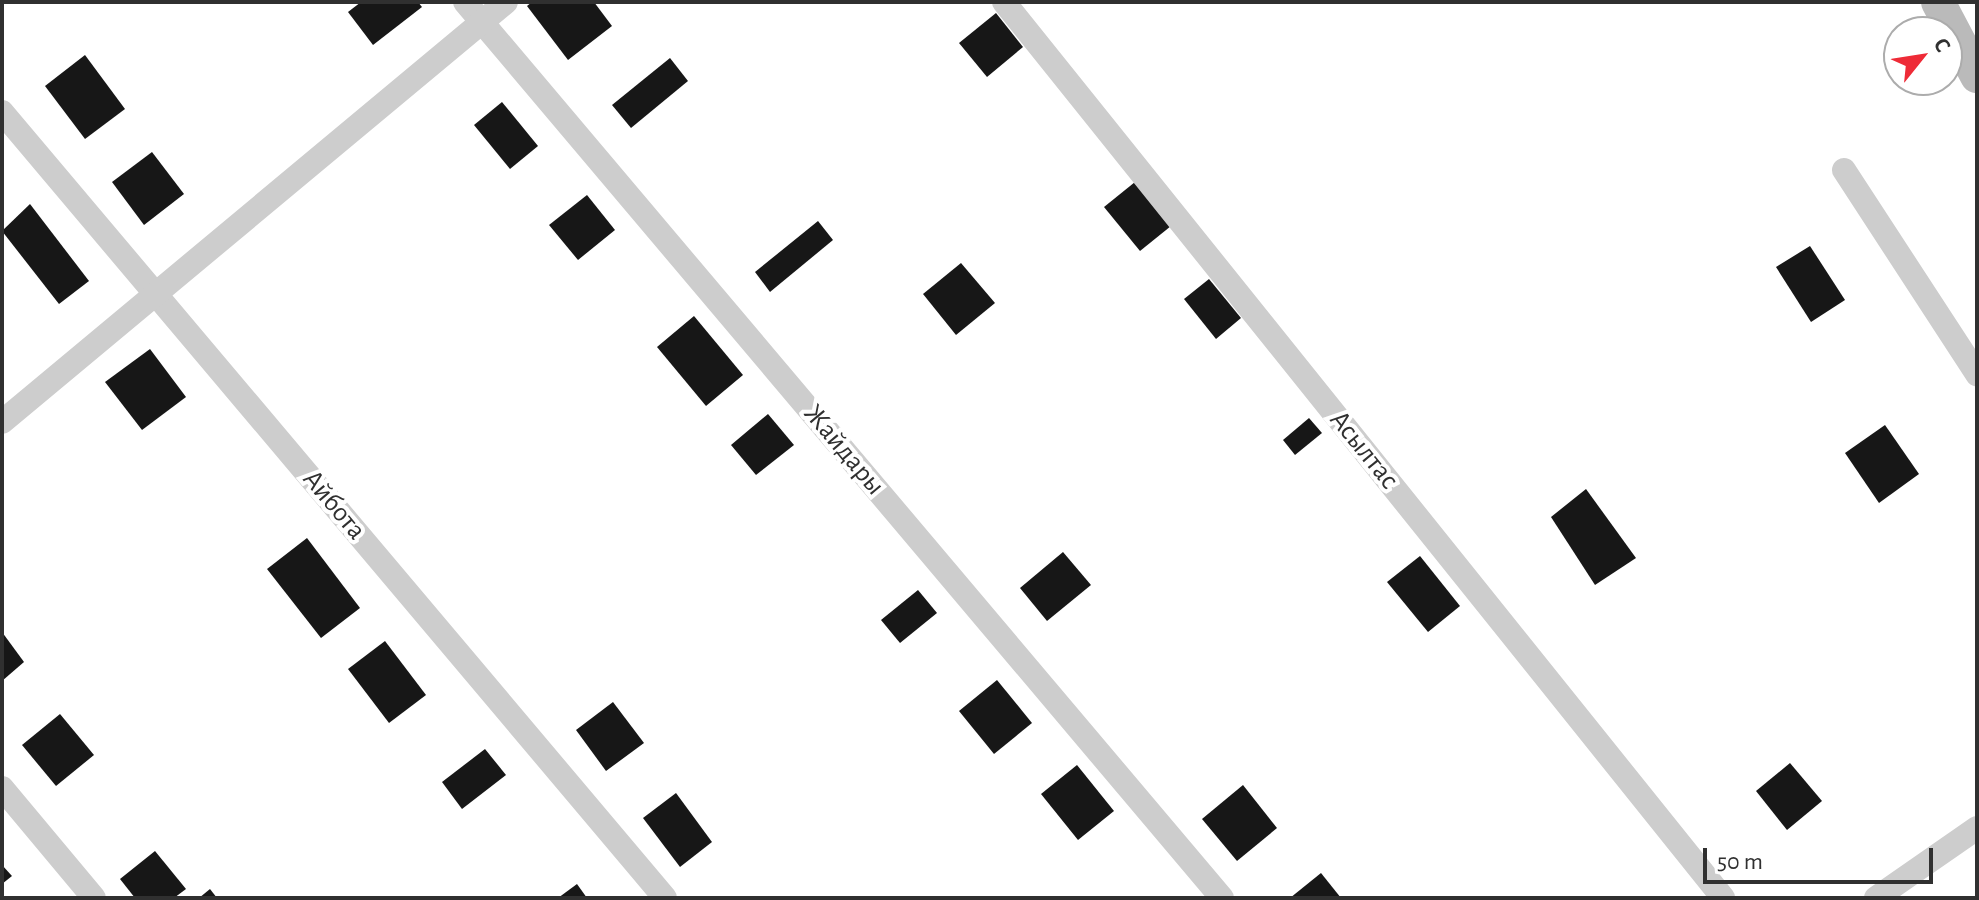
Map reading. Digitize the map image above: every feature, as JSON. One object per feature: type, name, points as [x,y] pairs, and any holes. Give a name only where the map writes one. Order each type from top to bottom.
[{"type":"main road","points":[[1938,2],[1977,76]]},
{"type":"street","name":"Жайдары","points":[[465,2],[1222,898]]},
{"type":"street","points":[[2,422],[506,2]]},
{"type":"street","name":"Асылтас","points":[[1004,2],[1723,898]]},
{"type":"street","name":"Айбота","points":[[2,112],[665,898]]},
{"type":"street","points":[[1844,170],[1977,374]]},
{"type":"street","points":[[2,788],[94,898]]},
{"type":"street","points":[[1876,898],[1977,828]]},
{"type":"building","points":[[361,2],[418,2],[422,7],[373,45],[348,12]]},
{"type":"building","points":[[532,2],[594,2],[612,26],[568,60],[527,6]]},
{"type":"building","points":[[996,13],[1023,47],[987,77],[959,43]]},
{"type":"building","points":[[85,55],[125,109],[85,139],[45,86]]},
{"type":"building","points":[[670,58],[688,81],[631,128],[612,105]]},
{"type":"building","points":[[502,102],[538,146],[510,169],[474,125]]},
{"type":"building","points":[[152,152],[184,194],[144,225],[112,182]]},
{"type":"building","points":[[1135,182],[1171,226],[1140,251],[1104,207]]},
{"type":"building","points":[[587,195],[615,230],[578,260],[549,225]]},
{"type":"building","points":[[30,204],[89,281],[59,304],[2,231]]},
{"type":"building","points":[[818,221],[833,240],[770,292],[755,272]]},
{"type":"building","points":[[1810,246],[1845,300],[1811,322],[1776,267]]},
{"type":"building","points":[[961,263],[995,303],[956,335],[923,294]]},
{"type":"building","points":[[1209,279],[1241,318],[1216,339],[1184,299]]},
{"type":"building","points":[[694,316],[743,375],[706,406],[657,347]]},
{"type":"building","points":[[150,349],[186,397],[142,430],[105,382]]},
{"type":"building","points":[[768,414],[794,445],[756,475],[731,445]]},
{"type":"building","points":[[1309,418],[1322,433],[1295,455],[1283,440]]},
{"type":"building","points":[[1885,425],[1919,474],[1879,503],[1845,453]]},
{"type":"building","points":[[1586,489],[1636,558],[1595,585],[1551,517]]},
{"type":"building","points":[[307,538],[360,608],[321,638],[267,569]]},
{"type":"building","points":[[1063,552],[1091,585],[1047,621],[1020,588]]},
{"type":"building","points":[[1420,556],[1460,606],[1428,632],[1387,582]]},
{"type":"building","points":[[918,590],[937,613],[900,643],[881,620]]},
{"type":"building","points":[[2,632],[24,662],[2,681]]},
{"type":"building","points":[[385,641],[426,695],[389,723],[348,669]]},
{"type":"building","points":[[997,680],[1032,723],[994,754],[959,711]]},
{"type":"building","points":[[613,702],[644,743],[606,771],[576,730]]},
{"type":"building","points":[[60,714],[94,755],[56,786],[22,745]]},
{"type":"building","points":[[485,749],[506,775],[462,809],[442,782]]},
{"type":"building","points":[[1790,763],[1822,801],[1787,830],[1756,791]]},
{"type":"building","points":[[1077,765],[1114,811],[1078,840],[1041,794]]},
{"type":"building","points":[[1243,785],[1277,828],[1237,861],[1202,819]]},
{"type":"building","points":[[676,793],[712,842],[680,867],[643,818]]},
{"type":"building","points":[[155,851],[186,889],[174,898],[135,898],[120,879]]},
{"type":"building","points":[[2,865],[12,876],[2,884]]},
{"type":"building","points":[[1321,873],[1341,898],[1290,898]]},
{"type":"building","points":[[577,884],[587,898],[558,898]]},
{"type":"building","points":[[210,889],[217,898],[199,898]]}]
